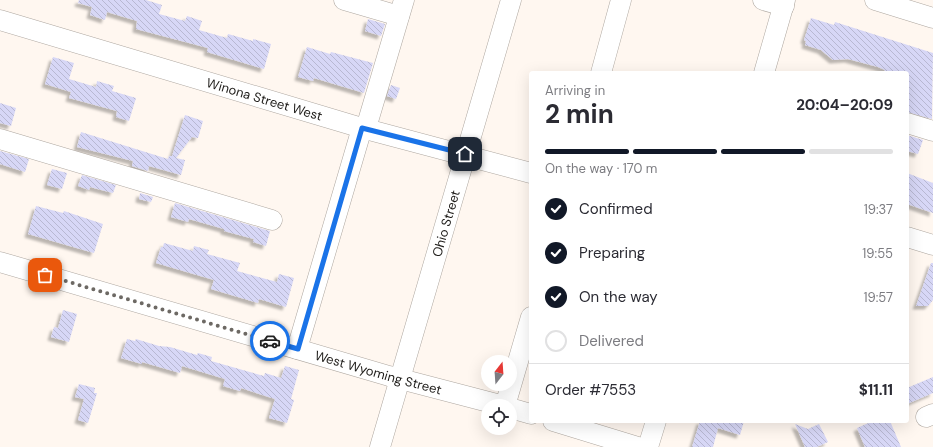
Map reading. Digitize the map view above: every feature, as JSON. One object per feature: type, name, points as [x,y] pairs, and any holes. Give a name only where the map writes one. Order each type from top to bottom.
[{"type":"street","points":[[298,349],[364,128],[402,8],[344,0]]},
{"type":"street","name":"Ohio Street","points":[[380,447],[510,0]]},
{"type":"street","points":[[602,71],[621,0]]},
{"type":"street","points":[[763,0],[785,3],[765,71]]},
{"type":"street","points":[[876,0],[933,18]]},
{"type":"street","name":"Winona Street West","points":[[0,20],[364,128],[529,172]]},
{"type":"street","points":[[909,124],[933,131]]},
{"type":"street","points":[[0,139],[272,220]]},
{"type":"street","points":[[909,238],[933,245]]},
{"type":"street","name":"West Wyoming Street","points":[[0,262],[399,379],[481,400]]},
{"type":"street","points":[[506,399],[529,324]]},
{"type":"street","points":[[517,410],[529,413]]},
{"type":"street","points":[[560,423],[638,447]]},
{"type":"street","points":[[648,447],[655,423]]},
{"type":"building","points":[[79,0],[146,0],[162,5],[159,14],[185,21],[187,16],[202,21],[199,30],[227,38],[228,34],[271,44],[264,69],[207,52],[208,48],[136,29],[137,21],[107,12],[105,20],[90,15],[92,7],[78,3]]},
{"type":"building","points":[[811,18],[834,25],[835,22],[933,53],[932,119],[909,113],[909,71],[885,71],[878,67],[848,59],[833,60],[821,50],[805,45],[806,41],[804,40]]},
{"type":"building","points":[[368,19],[385,24],[381,36],[365,31]]},
{"type":"building","points":[[307,47],[330,54],[331,52],[373,63],[364,93],[314,78],[313,81],[298,77]]},
{"type":"building","points":[[53,57],[74,63],[69,79],[96,87],[97,81],[114,86],[112,91],[136,98],[129,121],[116,117],[117,111],[69,98],[71,92],[45,84]]},
{"type":"building","points":[[391,85],[400,88],[396,99],[387,96]]},
{"type":"building","points":[[0,103],[16,108],[11,126],[0,123]]},
{"type":"building","points":[[185,115],[203,121],[198,138],[192,137],[176,158],[185,160],[181,175],[149,166],[148,171],[132,166],[133,161],[77,147],[81,132],[168,159],[169,156],[172,156]]},
{"type":"building","points":[[909,136],[923,140],[918,154],[909,152]]},
{"type":"building","points":[[0,151],[29,159],[25,172],[0,164]]},
{"type":"building","points":[[52,169],[67,173],[62,189],[47,185]]},
{"type":"building","points":[[909,174],[933,183],[933,213],[909,205]]},
{"type":"building","points":[[82,175],[116,185],[113,193],[90,187],[89,190],[78,186]]},
{"type":"building","points":[[140,193],[153,197],[151,202],[139,199]]},
{"type":"building","points":[[175,203],[270,231],[266,246],[253,242],[254,239],[224,231],[224,229],[189,219],[188,222],[171,217]]},
{"type":"building","points":[[36,206],[63,213],[64,211],[103,224],[94,253],[28,234]]},
{"type":"building","points":[[164,243],[193,251],[194,246],[209,250],[207,254],[240,263],[237,271],[277,282],[279,274],[294,278],[286,307],[259,299],[258,303],[211,289],[214,280],[156,263],[161,247],[163,247]]},
{"type":"building","points":[[931,263],[933,263],[933,300],[928,306],[916,306]]},
{"type":"building","points":[[63,310],[77,314],[69,342],[51,337],[54,327],[58,328]]},
{"type":"building","points":[[127,339],[135,341],[136,339],[197,355],[198,353],[212,357],[211,361],[264,376],[265,373],[281,378],[285,366],[299,370],[291,399],[294,400],[287,423],[269,418],[275,399],[241,388],[240,391],[223,386],[225,379],[182,366],[180,373],[142,362],[142,364],[121,358]]},
{"type":"building","points":[[933,377],[933,393],[909,403],[909,387]]},
{"type":"building","points":[[79,384],[95,388],[94,393],[97,393],[88,423],[78,420],[84,399],[75,397]]},
{"type":"building","points":[[699,423],[743,423],[740,435],[718,428],[713,447],[692,447]]},
{"type":"building","points":[[868,423],[891,423],[901,447],[865,447],[857,428]]},
{"type":"building","points":[[795,424],[808,429],[819,424],[828,442],[817,447],[805,447]]},
{"type":"way so far","points":[[45,275],[270,341]]},
{"type":"route","points":[[270,341],[298,349],[362,128],[465,154]]}]
